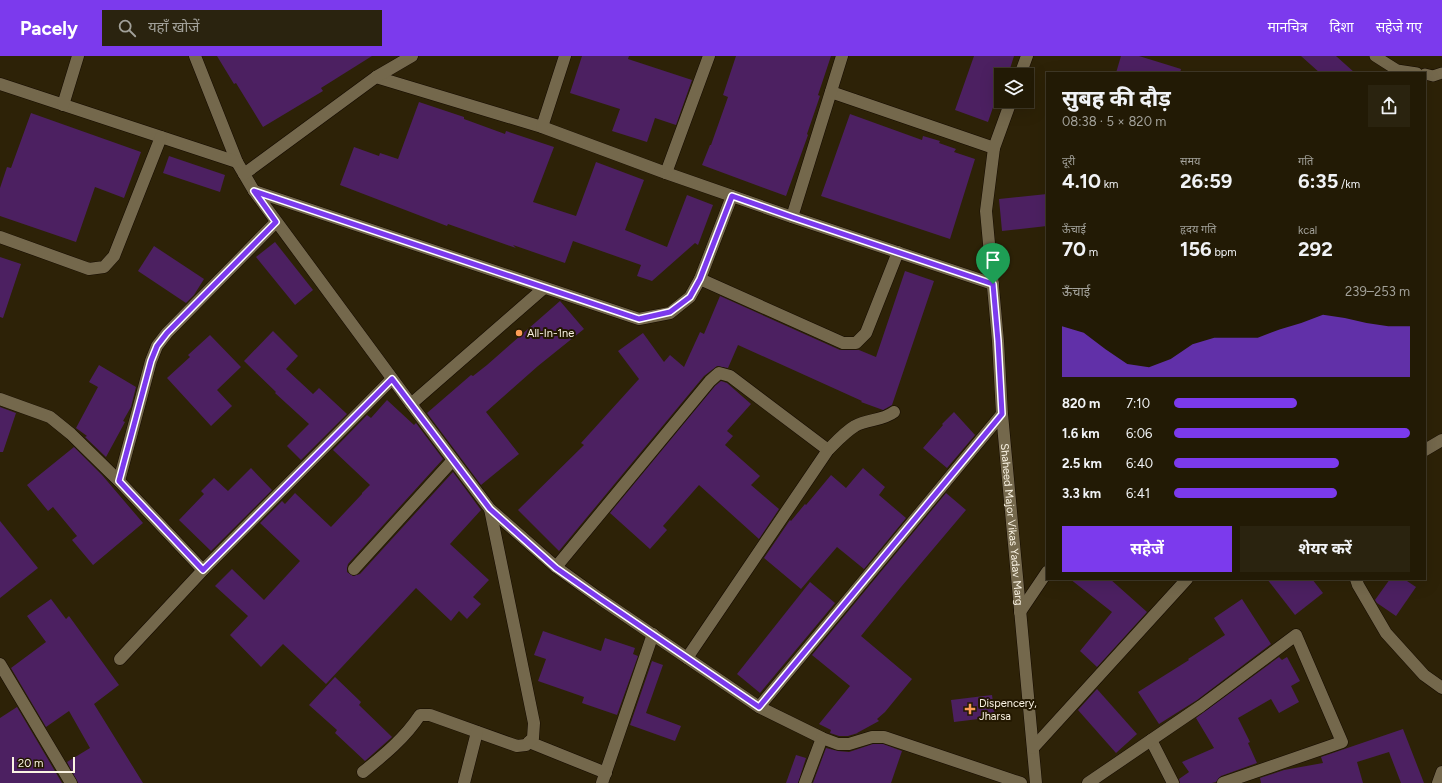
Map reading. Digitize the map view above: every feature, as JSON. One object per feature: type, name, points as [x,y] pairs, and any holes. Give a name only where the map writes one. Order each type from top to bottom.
[{"type":"street","points":[[63,105],[78,56]]},
{"type":"street","points":[[195,56],[237,162],[254,191],[392,379],[490,509],[556,568],[759,707],[822,738],[838,744],[849,744],[872,737],[884,737],[1021,783]]},
{"type":"street","points":[[244,174],[376,77],[412,56]]},
{"type":"street","points":[[542,126],[565,56]]},
{"type":"street","points":[[666,173],[708,56]]},
{"type":"street","points":[[792,217],[842,56]]},
{"type":"street","points":[[1023,68],[1027,56]]},
{"type":"street","points":[[376,77],[542,126],[666,173],[993,284]]},
{"type":"street","points":[[0,84],[237,162]]},
{"type":"street","points":[[831,92],[994,148]]},
{"type":"street","name":"Shaheed Major Vikas Yadav Marg","points":[[1008,108],[994,148],[986,211],[998,341],[1002,414],[1036,783]]},
{"type":"street","points":[[0,237],[89,269],[104,267],[114,256],[161,138]]},
{"type":"street","points":[[254,191],[639,319],[670,312],[690,297],[700,279],[732,196]]},
{"type":"street","points":[[119,481],[151,361],[157,346],[167,333],[276,222]]},
{"type":"street","points":[[700,279],[843,343],[856,343],[866,333],[898,252]]},
{"type":"street","points":[[411,404],[544,288]]},
{"type":"street","points":[[556,568],[718,373],[730,376],[828,450]]},
{"type":"street","points":[[120,659],[203,570],[392,379]]},
{"type":"street","points":[[0,399],[50,417],[71,434],[119,481],[203,570]]},
{"type":"street","points":[[688,658],[828,450],[854,426],[870,420],[887,418],[894,412]]},
{"type":"street","points":[[759,707],[1002,414]]},
{"type":"street","points":[[1426,449],[1442,440]]},
{"type":"street","points":[[354,569],[453,460]]},
{"type":"street","points":[[363,772],[390,750],[420,715],[430,715],[517,746],[526,745],[532,738],[534,723],[490,509]]},
{"type":"street","points":[[1020,612],[1046,573]]},
{"type":"street","points":[[1033,748],[1186,580]]},
{"type":"street","points":[[1356,580],[1386,633],[1424,675],[1442,688]]},
{"type":"street","points":[[529,742],[604,778],[653,634]]},
{"type":"street","points":[[1088,783],[1201,706],[1296,635],[1342,742],[1245,779],[1223,783]]},
{"type":"street","points":[[0,664],[71,783]]},
{"type":"street","points":[[464,783],[477,732]]},
{"type":"street","points":[[805,783],[822,738]]},
{"type":"street","points":[[1151,740],[1173,783]]},
{"type":"street","points":[[1438,783],[1442,772]]},
{"type":"lane","points":[[1375,56],[1397,70],[1410,72]]},
{"type":"lane","points":[[1426,74],[1433,76],[1442,73]]},
{"type":"building","points":[[217,56],[372,56],[321,88],[323,91],[263,127],[236,83],[234,84]]},
{"type":"building","points":[[582,56],[629,56],[628,59],[692,80],[676,125],[655,118],[647,142],[612,131],[620,109],[570,93]]},
{"type":"building","points":[[736,56],[831,56],[818,95],[820,96],[807,134],[808,135],[786,196],[702,165],[711,145],[728,97],[723,95]]},
{"type":"building","points":[[974,56],[1014,56],[1010,68],[994,68],[994,104],[988,122],[955,110]]},
{"type":"building","points":[[1121,56],[1139,56],[1181,69],[1180,72],[1116,72]]},
{"type":"building","points":[[1301,56],[1336,56],[1354,72],[1319,72]]},
{"type":"building","points":[[419,102],[464,117],[464,119],[505,134],[506,131],[554,147],[533,202],[576,216],[596,162],[644,180],[625,230],[667,247],[687,195],[713,205],[698,245],[695,243],[652,281],[637,276],[641,265],[573,241],[565,263],[513,245],[516,248],[448,224],[447,226],[340,185],[354,147],[379,156],[380,153],[398,159]]},
{"type":"building","points":[[31,113],[141,152],[124,198],[95,187],[76,242],[0,216],[0,188],[7,167],[11,168]]},
{"type":"building","points":[[850,114],[922,140],[923,136],[940,141],[939,143],[956,149],[954,152],[975,159],[950,239],[821,196]]},
{"type":"building","points":[[169,156],[225,175],[220,192],[163,173]]},
{"type":"building","points":[[1046,194],[1046,226],[1002,231],[999,199]]},
{"type":"building","points":[[275,242],[313,290],[295,305],[256,257]]},
{"type":"building","points":[[154,246],[204,279],[194,295],[186,303],[138,271]]},
{"type":"building","points":[[0,257],[21,264],[3,318],[0,317]]},
{"type":"building","points":[[905,271],[934,281],[892,405],[883,410],[861,402],[862,401],[738,345],[728,368],[717,366],[704,376],[559,551],[518,510],[584,445],[581,443],[639,379],[618,351],[643,333],[664,362],[670,355],[684,367],[700,332],[704,334],[720,296],[840,350],[859,350],[876,357]]},
{"type":"building","points":[[560,301],[584,329],[538,366],[486,412],[519,454],[481,485],[427,413],[471,375],[473,376],[487,365]]},
{"type":"building","points":[[273,331],[298,356],[286,369],[313,394],[319,388],[347,414],[301,460],[287,446],[309,424],[275,393],[276,392],[244,361]]},
{"type":"building","points":[[210,335],[241,367],[217,390],[232,406],[211,426],[167,378],[190,357],[188,355]]},
{"type":"building","points":[[99,365],[136,387],[131,407],[123,421],[125,422],[106,457],[85,437],[87,436],[76,428],[98,387],[89,382]]},
{"type":"building","points":[[721,381],[727,383],[751,404],[727,431],[733,436],[725,445],[760,476],[751,485],[779,509],[759,539],[699,485],[663,526],[667,530],[650,549],[610,513],[715,386]]},
{"type":"building","points":[[387,400],[414,425],[416,423],[443,459],[348,564],[347,572],[353,576],[360,574],[453,472],[481,510],[450,544],[489,580],[473,597],[481,604],[467,619],[459,611],[451,621],[416,588],[326,684],[283,644],[261,667],[230,635],[248,616],[215,586],[232,569],[264,600],[300,561],[260,523],[282,501],[285,504],[295,493],[331,527],[370,485],[333,450],[367,415],[371,418]]},
{"type":"building","points":[[0,407],[16,413],[3,452],[0,452]]},
{"type":"building","points":[[954,412],[975,435],[947,468],[923,448],[943,425],[942,424]]},
{"type":"building","points":[[74,447],[102,475],[143,523],[93,565],[72,540],[77,536],[53,507],[48,511],[27,485]]},
{"type":"building","points":[[251,468],[272,490],[211,551],[179,520],[204,494],[201,491],[214,478],[228,491]]},
{"type":"building","points":[[863,468],[885,487],[879,495],[906,518],[864,569],[837,547],[801,589],[764,558],[790,520],[791,521],[805,504],[806,505],[831,475],[846,488]]},
{"type":"building","points":[[946,493],[966,510],[861,636],[912,679],[885,712],[877,719],[879,721],[858,733],[848,736],[839,736],[830,733],[831,730],[819,724],[850,686],[812,655]]},
{"type":"building","points":[[0,521],[38,568],[0,598]]},
{"type":"building","points":[[1071,580],[1111,580],[1147,612],[1097,667],[1080,651],[1112,612]]},
{"type":"building","points":[[1268,580],[1313,580],[1323,593],[1295,615]]},
{"type":"building","points":[[1389,580],[1406,580],[1416,587],[1396,616],[1375,600]]},
{"type":"building","points":[[810,582],[835,603],[760,693],[737,674]]},
{"type":"building","points":[[51,599],[66,619],[69,616],[119,685],[94,704],[143,783],[78,783],[67,762],[90,748],[69,711],[46,727],[11,668],[46,642],[27,616]]},
{"type":"building","points":[[1242,599],[1271,644],[1197,700],[1159,724],[1138,692],[1225,635],[1214,618]]},
{"type":"building","points":[[543,631],[601,651],[605,638],[635,648],[633,654],[638,656],[617,715],[582,703],[584,697],[538,681],[546,659],[534,655]]},
{"type":"building","points":[[1279,657],[1282,660],[1287,657],[1300,681],[1291,686],[1299,702],[1279,713],[1271,699],[1238,718],[1250,742],[1248,743],[1257,763],[1221,776],[1216,782],[1180,783],[1179,779],[1189,772],[1182,762],[1214,748],[1196,718]]},
{"type":"building","points":[[652,661],[663,665],[646,713],[681,726],[675,741],[630,725]]},
{"type":"building","points":[[335,677],[361,702],[359,705],[392,737],[365,761],[335,733],[337,730],[309,705]]},
{"type":"building","points":[[1097,689],[1137,734],[1116,753],[1078,710]]},
{"type":"building","points":[[992,695],[995,717],[954,722],[951,700]]},
{"type":"building","points":[[17,707],[62,783],[0,783],[0,718]]},
{"type":"building","points":[[1403,729],[1424,783],[1401,783],[1389,752],[1357,762],[1363,783],[1261,783],[1260,778],[1284,770],[1323,763],[1321,757]]},
{"type":"building","points":[[873,744],[883,744],[902,751],[891,783],[813,783],[826,748],[849,752]]},
{"type":"building","points":[[796,755],[806,758],[798,783],[786,783]]},
{"type":"place","name":"All-In-1ne","points":[[519,333]]},
{"type":"place","name":"Dispencery, Jharsa","points":[[970,709]]},
{"type":"route","points":[[254,191],[639,319],[670,312],[690,297],[700,279],[732,196],[993,284],[1002,414],[759,707],[556,568],[508,526],[490,509],[392,379],[203,570],[119,481],[151,361],[157,346],[167,333],[276,222],[254,191]]}]
